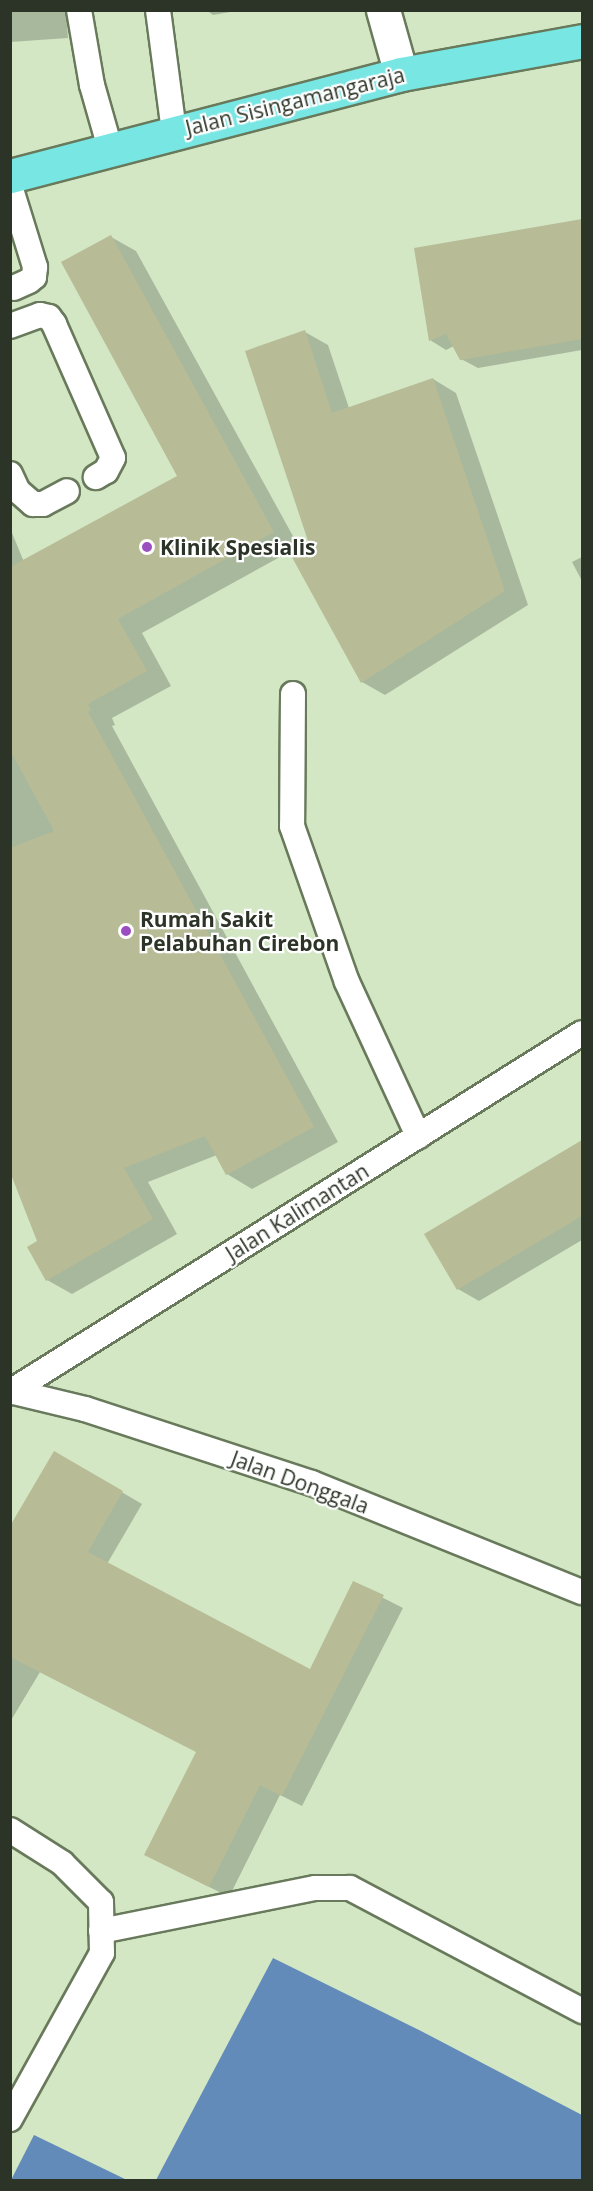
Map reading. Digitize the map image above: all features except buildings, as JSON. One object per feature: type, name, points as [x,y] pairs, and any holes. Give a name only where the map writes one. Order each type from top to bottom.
[{"type":"highway","name":"Jalan Sisingamangaraja","points":[[10,176],[174,131],[401,74],[582,41]]},
{"type":"street","points":[[383,10],[401,74]]},
{"type":"lane","points":[[79,10],[92,85],[110,148]]},
{"type":"lane","points":[[158,10],[174,131]]},
{"type":"lane","points":[[10,186],[35,267],[34,276],[29,281],[13,288]]},
{"type":"lane","points":[[10,327],[40,315],[49,316],[54,324],[113,458],[111,466],[96,477]]},
{"type":"lane","points":[[10,474],[18,491],[33,504],[43,504],[67,491]]},
{"type":"lane","points":[[293,694],[292,826],[347,982],[418,1136]]},
{"type":"lane","name":"Jalan Kalimantan","points":[[11,1392],[582,1032]]},
{"type":"lane","name":"Jalan Donggala","points":[[11,1392],[85,1409],[312,1483],[582,1592]]},
{"type":"lane","points":[[10,1830],[62,1863],[101,1902],[102,1953],[10,2119]]},
{"type":"lane","points":[[101,1931],[315,1888],[350,1888],[582,2011]]},
{"type":"water","points":[[273,1958],[421,2031],[582,2115],[582,2180],[156,2180]]},
{"type":"water","points":[[34,2135],[127,2180],[11,2180]]},
{"type":"place","name":"Klinik Spesialis","points":[[147,547]]},
{"type":"place","name":"Rumah Sakit Pelabuhan Cirebon","points":[[126,931]]}]
